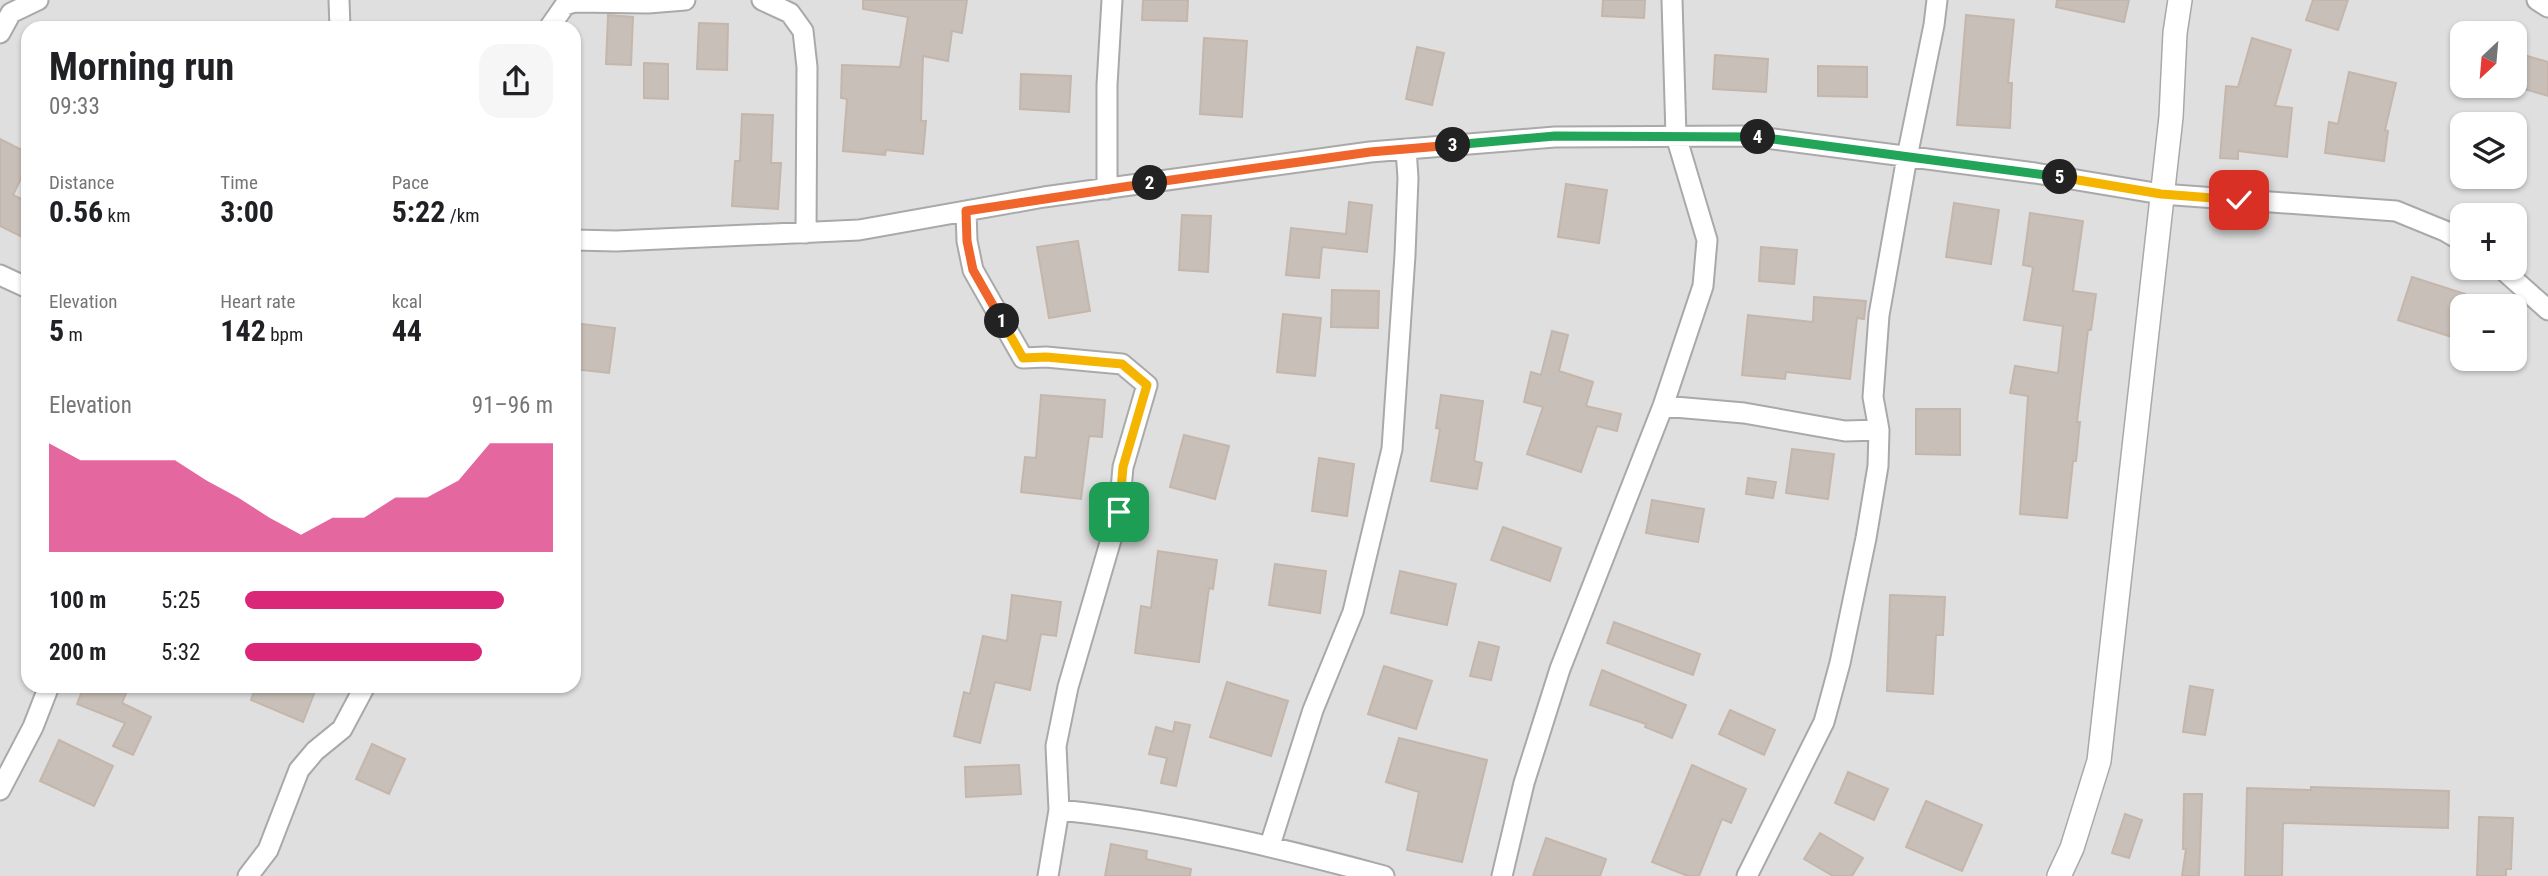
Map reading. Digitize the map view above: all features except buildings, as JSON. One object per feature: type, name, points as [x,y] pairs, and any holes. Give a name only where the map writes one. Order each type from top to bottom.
[{"type":"street","points":[[0,33],[12,13],[38,0]]},
{"type":"street","points":[[339,0],[340,21]]},
{"type":"street","points":[[553,21],[565,3],[685,0]]},
{"type":"street","points":[[762,0],[790,13],[803,32],[807,67],[806,233]]},
{"type":"street","points":[[1107,189],[1107,85],[1112,0]]},
{"type":"street","points":[[1502,876],[1524,783],[1560,669],[1663,406],[1703,286],[1707,240],[1676,136],[1672,0]]},
{"type":"street","points":[[1747,876],[1824,722],[1840,663],[1878,466],[1879,430],[1873,397],[1880,315],[1937,0]]},
{"type":"street","points":[[2059,876],[2072,848],[2099,761],[2171,117],[2175,33],[2180,0]]},
{"type":"street","points":[[2537,0],[2548,6]]},
{"type":"street","points":[[581,240],[616,241],[859,230],[1107,189],[1406,149],[1555,136],[1750,136],[2035,173],[2161,194],[2396,211],[2450,234]]},
{"type":"street","points":[[1270,845],[1312,710],[1353,612],[1392,449],[1405,255],[1408,178],[1406,149]]},
{"type":"street","points":[[966,211],[967,241],[973,270],[1023,358],[1046,357],[1122,364],[1147,385],[1123,467],[1119,512],[1068,687],[1056,746],[1059,810],[1048,876]]},
{"type":"street","points":[[0,275],[21,285]]},
{"type":"street","points":[[2514,280],[2548,310]]},
{"type":"street","points":[[1663,406],[1744,413],[1845,431],[1879,430]]},
{"type":"street","points":[[0,790],[33,727],[46,693]]},
{"type":"street","points":[[248,876],[268,850],[299,770],[315,751],[342,729],[361,693]]},
{"type":"street","points":[[1059,810],[1110,815],[1270,845],[1384,876]]},
{"type":"shaded area","points":[[0,0],[2548,0],[2548,876],[0,876]]},
{"type":"route","points":[[1119,512],[1123,467],[1147,385],[1122,364],[1046,357],[1023,358],[973,270],[967,241],[966,211],[1044,197],[1370,152],[1555,136],[1750,136],[2035,173],[2161,194],[2239,200]]}]
